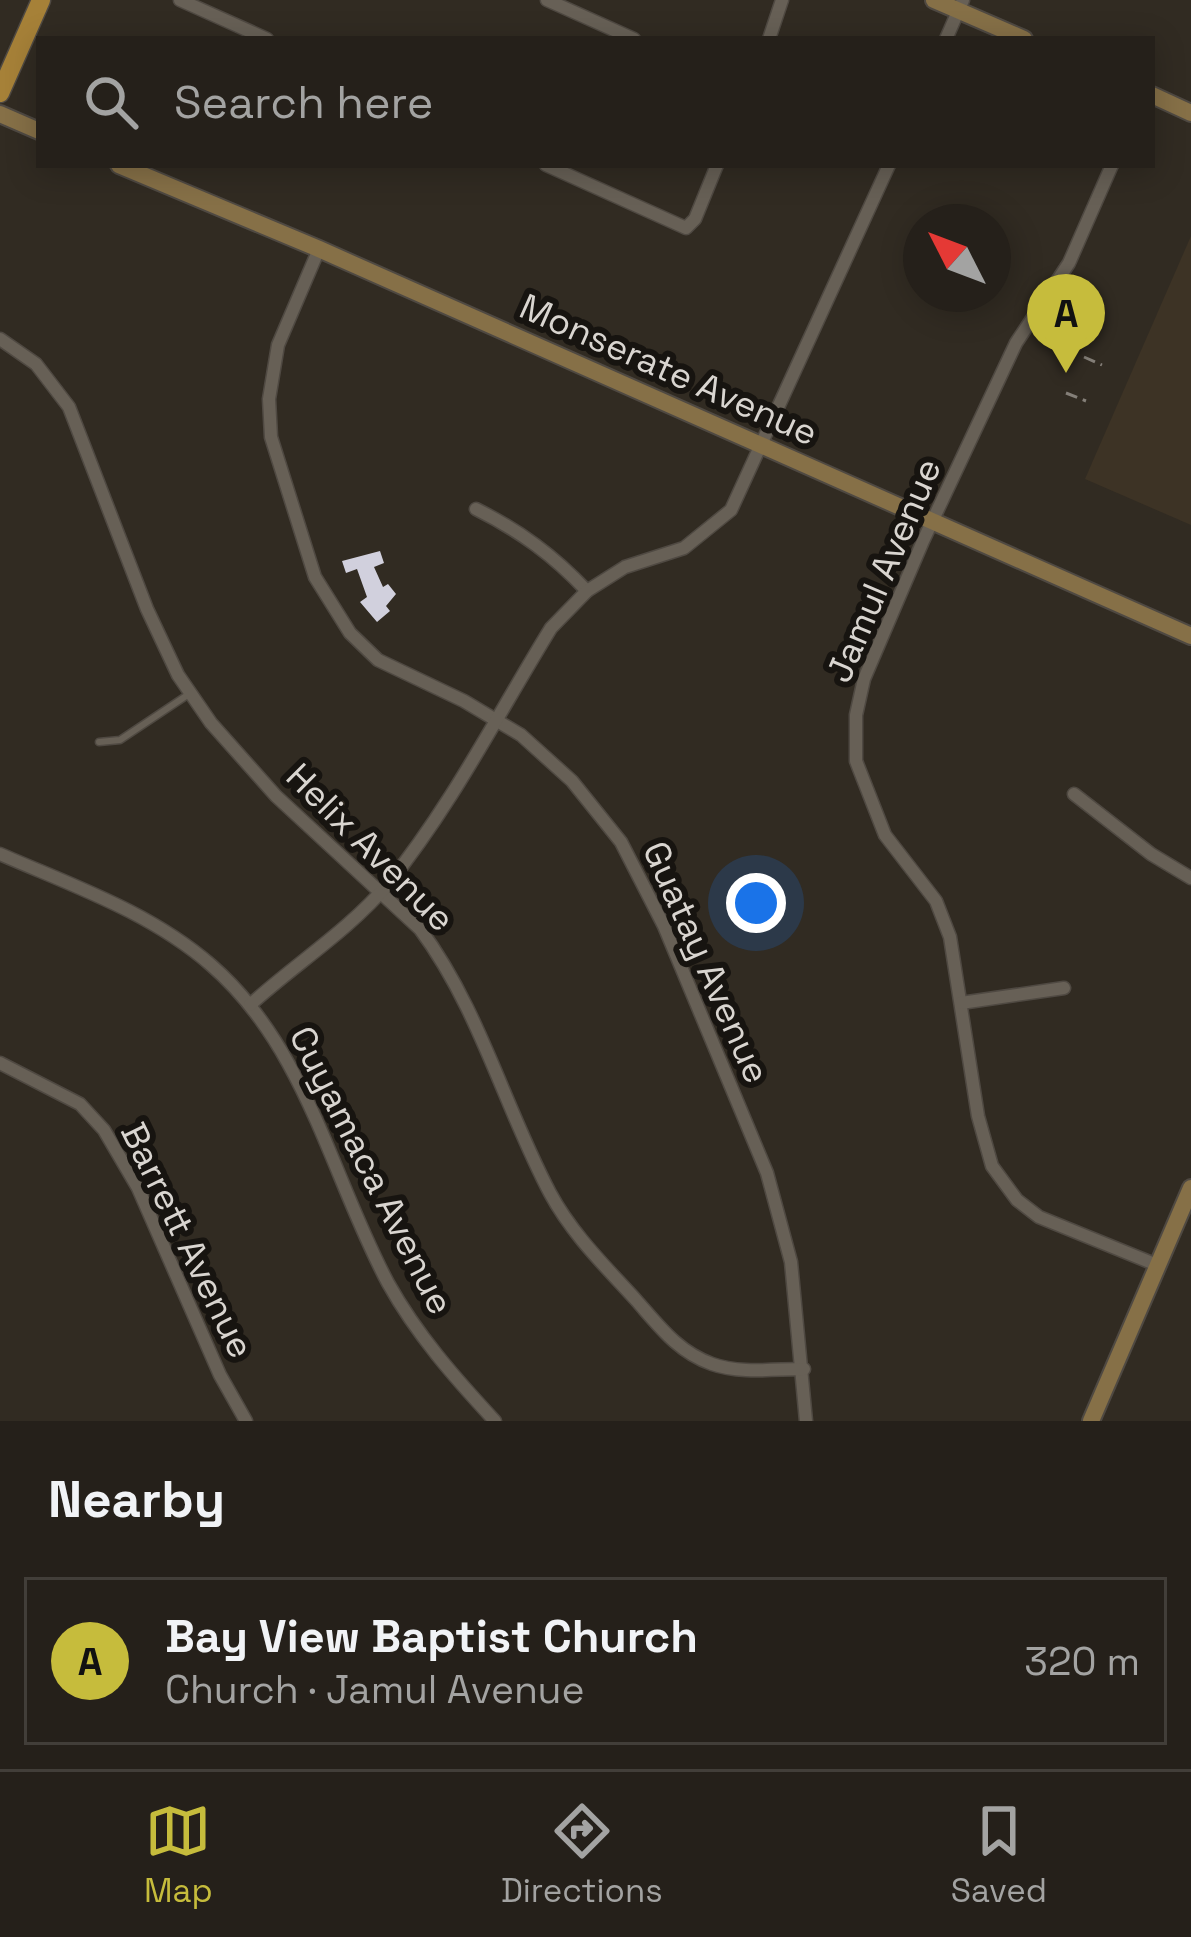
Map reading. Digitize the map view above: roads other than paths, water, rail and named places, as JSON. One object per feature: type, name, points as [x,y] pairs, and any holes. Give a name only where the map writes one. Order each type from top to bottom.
[{"type":"main road","points":[[0,93],[41,0]]},
{"type":"street","points":[[180,0],[260,36]]},
{"type":"street","points":[[547,0],[627,36]]},
{"type":"street","points":[[770,36],[782,0]]},
{"type":"street","points":[[934,0],[960,5],[1018,36]]},
{"type":"street","points":[[947,36],[960,5]]},
{"type":"street","points":[[1155,96],[1191,113]]},
{"type":"street","points":[[0,115],[36,130]]},
{"type":"street","name":"Monserate Avenue","points":[[126,168],[1191,636]]},
{"type":"street","points":[[553,168],[686,228],[695,219],[716,168]]},
{"type":"street","points":[[250,1005],[326,945],[380,892],[459,784],[551,628],[587,591],[625,567],[671,554],[710,531],[731,510],[888,168]]},
{"type":"street","name":"Jamul Avenue","points":[[1111,168],[1069,263],[1016,343],[864,679],[856,715],[856,761],[885,835],[936,901],[950,937],[988,1158],[1016,1200],[1039,1217],[1157,1265]]},
{"type":"street","name":"Guatay Avenue","points":[[319,249],[278,344],[269,400],[271,436],[315,577],[350,633],[378,660],[496,719],[572,781],[620,842],[664,926],[767,1173],[791,1262],[806,1421]]},
{"type":"street","name":"Helix Avenue","points":[[0,339],[36,364],[69,407],[147,609],[191,693],[258,778],[420,929],[436,950],[550,1192],[579,1238],[668,1339],[712,1364],[804,1370]]},
{"type":"street","points":[[476,509],[554,556],[587,591]]},
{"type":"street","points":[[1074,794],[1151,854],[1191,878]]},
{"type":"street","name":"Cuyamaca Avenue","points":[[0,854],[140,916],[178,938],[250,1005],[286,1058],[390,1286],[430,1348],[495,1421]]},
{"type":"street","points":[[961,1004],[1064,988]]},
{"type":"street","name":"Barrett Avenue","points":[[0,1064],[80,1105],[104,1130],[138,1188],[220,1375],[246,1421]]},
{"type":"street","points":[[1091,1421],[1191,1188]]},
{"type":"lane","points":[[99,742],[120,740],[191,693]]},
{"type":"place","name":"Bay View Baptist Church","points":[[1066,373]]}]
